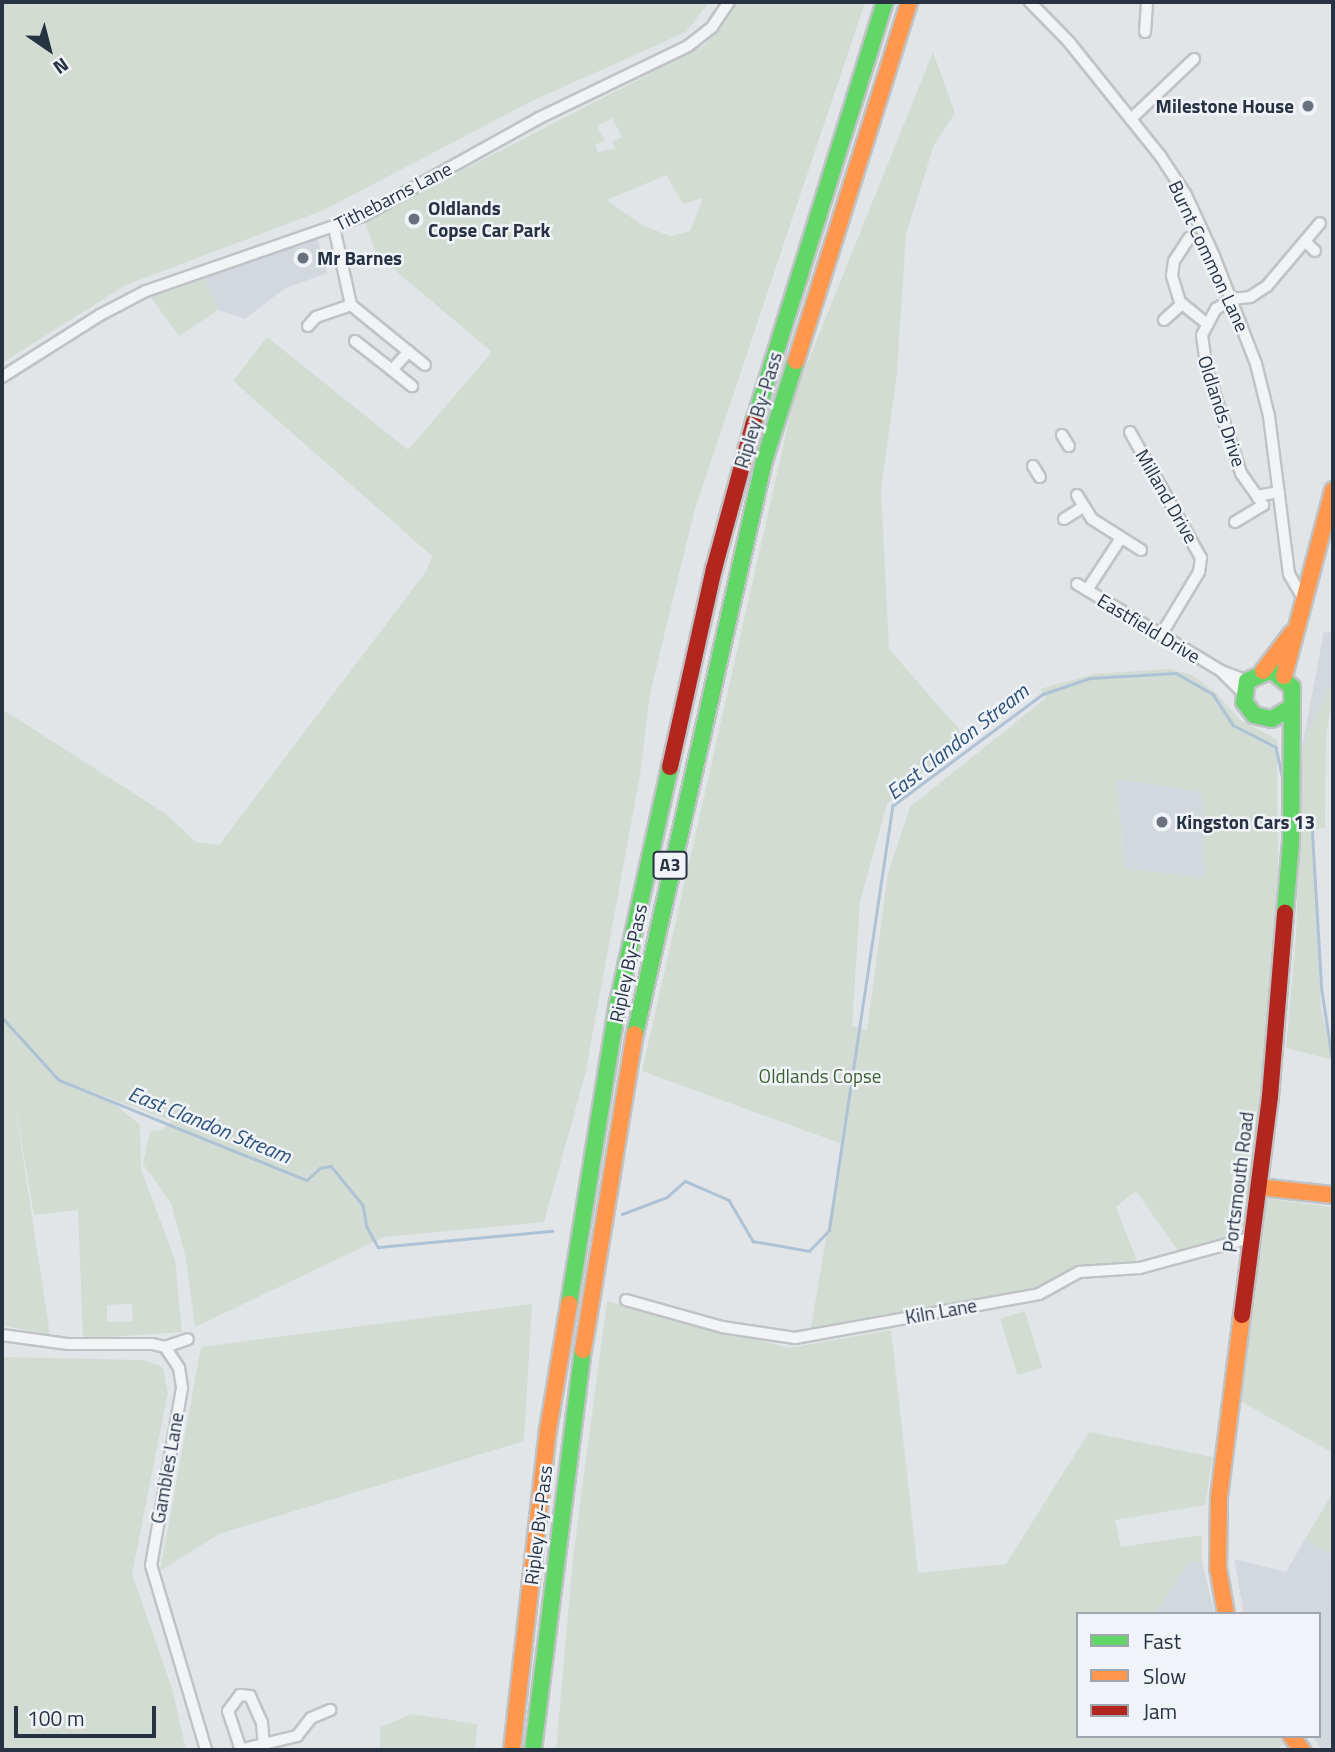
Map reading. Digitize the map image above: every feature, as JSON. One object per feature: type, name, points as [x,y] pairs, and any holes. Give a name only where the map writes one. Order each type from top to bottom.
[{"type":"main road","name":"Ripley By-Pass","points":[[512,1750],[563,1324],[615,1016],[652,844],[743,458],[885,2]]},
{"type":"main road","name":"Ripley By-Pass","points":[[533,1750],[578,1377],[642,990],[764,461],[909,2]]},
{"type":"main road","name":"Portsmouth Road","points":[[1226,1612],[1218,1568],[1219,1497],[1259,1187],[1285,935],[1292,795],[1290,708],[1293,693],[1284,676],[1296,628],[1312,583],[1333,490]]},
{"type":"main road","name":"Portsmouth Road","points":[[1245,687],[1263,671],[1296,628]]},
{"type":"main road","points":[[1263,671],[1284,676]]},
{"type":"main road","points":[[1245,687],[1248,710],[1266,719],[1291,753]]},
{"type":"main road","points":[[1266,719],[1290,708]]},
{"type":"main road","points":[[1259,1187],[1333,1195]]},
{"type":"street","name":"Tithebarns Lane","points":[[2,377],[146,291],[334,227],[688,46],[712,27],[729,2]]},
{"type":"street","name":"Burnt Common Lane","points":[[1030,2],[1131,119],[1186,195],[1232,299],[1264,391],[1291,582],[1306,603]]},
{"type":"street","points":[[1145,32],[1147,2]]},
{"type":"street","points":[[1131,119],[1194,59]]},
{"type":"street","points":[[1189,239],[1174,261],[1172,276],[1182,304],[1205,322],[1232,299],[1250,297],[1267,286],[1320,223]]},
{"type":"street","points":[[334,227],[351,305],[425,365]]},
{"type":"street","points":[[1305,241],[1315,251]]},
{"type":"street","points":[[1164,320],[1182,304]]},
{"type":"street","points":[[308,326],[316,317],[351,305]]},
{"type":"street","name":"Oldlands Drive","points":[[1205,322],[1202,345],[1213,393],[1241,474],[1257,496]]},
{"type":"street","points":[[355,341],[412,386]]},
{"type":"street","points":[[392,370],[409,351]]},
{"type":"street","name":"Milland Drive","points":[[1130,432],[1201,558],[1199,572],[1161,635]]},
{"type":"street","points":[[1062,435],[1069,446]]},
{"type":"street","points":[[1034,466],[1040,477]]},
{"type":"street","points":[[1235,522],[1263,505],[1257,496],[1279,492]]},
{"type":"street","points":[[1077,495],[1092,519],[1141,550]]},
{"type":"street","points":[[1064,519],[1083,507]]},
{"type":"street","name":"Eastfield Drive","points":[[1121,538],[1082,587],[1245,687]]},
{"type":"street","points":[[1287,556],[1300,579],[1312,583]]},
{"type":"street","name":"Kiln Lane","points":[[626,1300],[734,1329],[795,1338],[1039,1294],[1079,1272],[1140,1268],[1252,1237]]},
{"type":"street","points":[[2,1335],[68,1344],[165,1347],[188,1339]]},
{"type":"street","name":"Gambles Lane","points":[[165,1347],[179,1368],[182,1388],[152,1574],[172,1626],[206,1750]]},
{"type":"street","points":[[264,1744],[262,1723],[250,1696],[240,1695],[228,1711],[240,1750],[297,1736],[311,1718],[330,1710]]},
{"type":"shaded area","points":[[317,238],[327,273],[284,289],[245,319],[218,310],[203,275]]},
{"type":"shaded area","points":[[1324,631],[1333,633],[1333,689],[1328,689],[1302,747]]},
{"type":"shaded area","points":[[1116,778],[1203,792],[1206,878],[1125,868]]},
{"type":"shaded area","points":[[1305,1539],[1333,1555],[1333,1750],[1322,1750],[1313,1738],[1321,1738],[1321,1612],[1244,1612],[1234,1559],[1286,1572]]},
{"type":"shaded area","points":[[1188,1562],[1202,1562],[1214,1612],[1156,1612]]},
{"type":"green space","points":[[2,2],[709,2],[686,32],[532,101],[324,210],[126,285],[2,363]]},
{"type":"green space","points":[[738,2],[865,2],[694,512],[650,694],[640,775],[585,1075],[544,1222],[384,1237],[195,1327],[186,1259],[171,1203],[143,1164],[150,1131],[162,1130],[172,1121],[79,1087],[112,1102],[140,1125],[141,1169],[175,1260],[182,1332],[83,1339],[78,1210],[34,1215],[14,1098],[50,1335],[2,1325],[2,709],[166,814],[196,842],[219,845],[427,570],[432,556],[233,381],[267,337],[408,450],[492,352],[377,255],[364,221],[705,45]],"holes":[[[612,118],[622,137],[612,142],[615,149],[598,152],[595,145],[605,140],[597,126]],[[666,175],[683,204],[703,198],[690,231],[670,236],[642,225],[607,200]],[[132,1304],[133,1321],[107,1322],[107,1305]]]},
{"type":"green space","name":"Oldlands Copse","points":[[933,52],[955,113],[934,145],[906,234],[897,373],[881,489],[889,649],[964,735],[887,804],[860,902],[852,1026],[867,1030],[888,873],[910,807],[1046,698],[1040,689],[1094,674],[1169,669],[1192,675],[1216,693],[1240,720],[1277,739],[1278,870],[1254,1176],[1247,1233],[1178,1251],[1136,1191],[1116,1207],[1139,1266],[1095,1269],[1039,1292],[810,1333],[842,1144],[642,1071],[795,394]],"holes":[[[1116,779],[1202,792],[1205,878],[1125,868]]]},
{"type":"green space","points":[[203,275],[218,310],[179,336],[150,296]]},
{"type":"green space","points":[[1328,689],[1333,690],[1333,698],[1326,734],[1325,827],[1313,830],[1321,1008],[1333,1060],[1286,1048],[1296,935],[1302,747]]},
{"type":"green space","points":[[1263,1198],[1333,1207],[1333,1453],[1240,1401]]},
{"type":"green space","points":[[607,1301],[789,1348],[891,1330],[918,1573],[1006,1564],[1089,1432],[1213,1457],[1205,1505],[1115,1520],[1121,1547],[1202,1535],[1202,1562],[1188,1562],[1156,1612],[1076,1612],[1076,1738],[1279,1738],[1283,1745],[1273,1750],[556,1750],[573,1558]]},
{"type":"green space","points":[[532,1304],[524,1441],[219,1534],[160,1571],[201,1347]]},
{"type":"green space","points":[[1025,1311],[1042,1367],[1017,1375],[1000,1319]]},
{"type":"green space","points":[[2,1357],[143,1360],[163,1367],[168,1393],[132,1574],[172,1688],[186,1750],[2,1750]]},
{"type":"green space","points":[[1333,1492],[1333,1555],[1305,1539]]},
{"type":"green space","points":[[412,1714],[477,1724],[475,1750],[380,1750],[380,1727]]},
{"type":"waterway","name":"East Clandon Stream","points":[[622,1214],[667,1197],[685,1181],[729,1200],[753,1241],[809,1251],[829,1230],[892,806],[1043,694],[1090,678],[1176,673],[1213,694],[1233,725],[1276,747],[1284,786]]},
{"type":"waterway","name":"East Clandon Stream","points":[[1299,812],[1312,825],[1322,991],[1333,1063]]},
{"type":"waterway","name":"East Clandon Stream","points":[[2,1017],[59,1080],[307,1180],[320,1168],[331,1166],[363,1205],[367,1227],[378,1247],[552,1231]]},
{"type":"waterway","name":"East Clandon Stream","points":[[1333,1090],[1333,1100]]},
{"type":"traffic: fast","points":[[754,422],[885,2]]},
{"type":"traffic: fast","points":[[635,1034],[764,461],[796,361]]},
{"type":"traffic: fast","points":[[1285,913],[1291,842],[1292,687],[1271,670],[1247,681],[1244,702],[1254,715],[1272,719],[1290,708]]},
{"type":"traffic: fast","points":[[569,1304],[618,1003],[670,767]]},
{"type":"traffic: fast","points":[[533,1750],[583,1350]]},
{"type":"traffic: slow","points":[[796,361],[909,2]]},
{"type":"traffic: slow","points":[[1284,676],[1333,490]]},
{"type":"traffic: slow","points":[[1263,671],[1292,633]]},
{"type":"traffic: slow","points":[[583,1350],[635,1034]]},
{"type":"traffic: slow","points":[[1259,1187],[1333,1195]]},
{"type":"traffic: slow","points":[[512,1750],[548,1430],[569,1304]]},
{"type":"traffic: slow","points":[[1226,1612],[1218,1568],[1219,1497],[1242,1315]]},
{"type":"traffic: slow","points":[[1293,1738],[1302,1750]]},
{"type":"traffic: jam","points":[[670,767],[714,569],[754,422]]},
{"type":"traffic: jam","points":[[1242,1315],[1270,1096],[1285,913]]},
{"type":"place","name":"Milestone House","points":[[1308,106]]},
{"type":"place","name":"Oldlands Copse Car Park","points":[[414,219]]},
{"type":"place","name":"Mr Barnes","points":[[303,258]]},
{"type":"place","name":"Kingston Cars 13","points":[[1162,822]]}]
